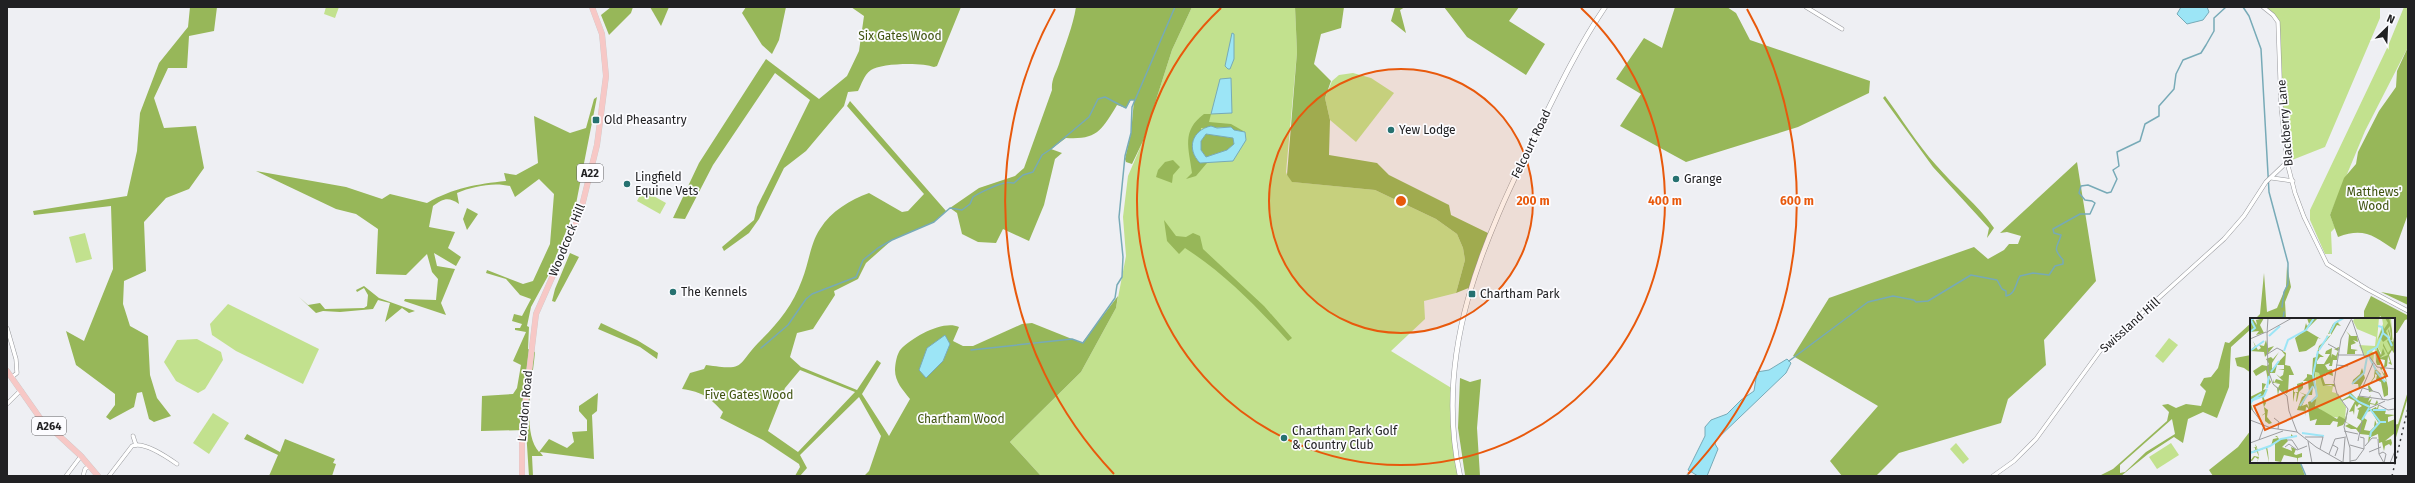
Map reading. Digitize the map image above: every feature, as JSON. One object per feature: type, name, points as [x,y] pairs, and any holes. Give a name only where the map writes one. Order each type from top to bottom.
[{"type":"highway","name":"Woodcock Hill","points":[[532,336],[539,306],[580,214],[597,145],[606,76],[602,34],[592,7]]},
{"type":"highway","name":"London Road","points":[[522,476],[522,430],[532,336]]},
{"type":"highway","name":"A264","points":[[7,371],[40,418],[81,456],[98,476]]},
{"type":"street","name":"Felcourt Road","points":[[1460,476],[1453,434],[1454,370],[1459,332],[1474,275],[1521,163],[1574,55],[1605,7]]},
{"type":"street","points":[[1806,7],[1842,29]]},
{"type":"street","name":"Blackberry Lane","points":[[2263,7],[2276,18],[2279,26],[2281,106],[2287,162],[2293,180],[2295,193],[2304,217],[2327,264],[2371,291],[2408,311]]},
{"type":"street","name":"Swissland Hill","points":[[1993,476],[2014,461],[2036,439],[2100,351],[2224,239],[2244,216],[2266,182],[2272,178],[2287,162]]},
{"type":"street","points":[[2272,178],[2293,180]]},
{"type":"street","points":[[7,328],[16,359],[16,373],[12,377]]},
{"type":"street","points":[[7,404],[21,390]]},
{"type":"street","points":[[133,436],[136,445]]},
{"type":"street","points":[[109,476],[132,446],[136,445],[152,449],[177,464]]},
{"type":"street","points":[[66,476],[81,456]]},
{"type":"street","points":[[83,476],[85,469],[89,466]]},
{"type":"green space","points":[[190,7],[217,7],[214,31],[189,36],[187,68],[168,68],[154,98],[164,128],[196,126],[204,168],[189,189],[166,198],[144,222],[146,271],[124,281],[123,304],[130,326],[148,336],[150,375],[157,398],[171,416],[154,422],[149,419],[142,392],[137,393],[134,407],[110,420],[106,417],[115,405],[115,394],[76,365],[66,331],[84,341],[113,269],[111,206],[34,215],[33,211],[127,196],[137,151],[140,113],[159,63],[188,27]]},
{"type":"green space","points":[[326,7],[339,7],[335,18],[324,14]]},
{"type":"green space","points":[[611,7],[633,7],[631,13],[609,35],[601,15]]},
{"type":"green space","points":[[650,7],[669,7],[661,26]]},
{"type":"green space","points":[[746,7],[786,7],[779,40],[772,54],[762,45],[742,13]]},
{"type":"green space","name":"Six Gates Wood","points":[[851,7],[961,7],[937,66],[902,64],[876,68],[871,70],[866,75],[858,91],[848,92],[844,106],[806,151],[784,168],[759,219],[749,233],[724,251],[722,247],[754,220],[757,207],[810,100],[775,73],[713,165],[685,219],[673,218],[699,163],[766,59],[819,99],[847,76],[859,51],[864,16]]},
{"type":"green space","points":[[1076,7],[1192,7],[1172,50],[1143,141],[1132,164],[1126,162],[1125,159],[1131,133],[1134,100],[1131,100],[1126,108],[1117,105],[1098,132],[1085,137],[1066,138],[1051,149],[1062,153],[1055,159],[1044,205],[1029,241],[1003,229],[996,243],[978,242],[962,234],[957,213],[950,208],[979,188],[1015,176],[1024,168],[1052,90],[1053,80],[1071,28]]},
{"type":"green space","name":"Chartham Park","points":[[1192,7],[1295,7],[1297,52],[1286,172],[1293,182],[1375,190],[1436,219],[1457,234],[1463,248],[1465,260],[1456,293],[1424,301],[1425,319],[1391,351],[1453,389],[1452,415],[1460,476],[1041,476],[1010,442],[1081,372],[1116,308],[1126,256],[1123,217],[1128,176],[1143,141],[1172,50]]},
{"type":"green space","points":[[1295,7],[1344,7],[1341,28],[1321,34],[1314,64],[1331,81],[1325,98],[1330,120],[1329,155],[1377,163],[1389,175],[1449,205],[1451,215],[1490,234],[1471,287],[1456,293],[1465,260],[1463,248],[1457,234],[1436,219],[1375,190],[1292,182],[1287,175],[1297,52]]},
{"type":"green space","points":[[1395,7],[1405,7],[1400,10],[1406,33],[1391,21]]},
{"type":"green space","points":[[1444,7],[1519,7],[1509,21],[1545,44],[1526,75],[1467,37]]},
{"type":"green space","points":[[1675,7],[1727,7],[1736,13],[1750,40],[1870,81],[1869,93],[1798,127],[1686,162],[1620,126],[1641,94],[1616,79],[1644,38],[1662,48]]},
{"type":"green space","points":[[2263,7],[2380,7],[2380,18],[2325,147],[2287,162],[2281,106],[2278,22]]},
{"type":"green space","points":[[2404,7],[2408,7],[2408,47],[2365,131],[2330,215],[2335,228],[2331,232],[2332,254],[2325,254],[2310,220],[2310,210],[2388,46]]},
{"type":"green space","name":"Matthews' Wood","points":[[2408,47],[2408,214],[2395,250],[2368,234],[2355,233],[2338,237],[2330,215],[2344,178],[2356,164],[2358,152],[2379,111],[2396,87],[2397,71]]},
{"type":"green space","points":[[1353,73],[1371,78],[1394,93],[1356,142],[1330,120],[1325,98],[1332,81],[1339,75]]},
{"type":"green space","points":[[1885,96],[1929,157],[1981,212],[1994,228],[1987,238],[1989,228],[1933,167],[1883,98]]},
{"type":"green space","points":[[597,97],[575,209],[549,274],[531,307],[527,326],[529,327],[528,349],[535,352],[529,418],[530,432],[534,443],[539,452],[549,439],[567,448],[574,442],[572,432],[587,431],[587,420],[579,411],[579,406],[598,393],[597,411],[592,415],[594,459],[540,452],[543,456],[532,456],[533,476],[529,476],[526,430],[481,431],[482,396],[513,394],[517,388],[521,365],[513,361],[526,332],[515,330],[515,328],[520,328],[522,324],[512,321],[514,314],[522,316],[531,299],[520,295],[506,279],[486,273],[487,270],[523,284],[533,281],[550,244],[554,194],[539,179],[515,197],[510,186],[497,184],[470,188],[457,193],[459,204],[452,200],[446,199],[433,206],[429,227],[455,232],[448,248],[461,257],[456,266],[434,253],[437,266],[455,269],[441,303],[446,315],[404,301],[405,299],[436,300],[438,279],[432,272],[427,254],[406,275],[376,274],[378,229],[356,214],[336,209],[256,171],[346,187],[382,199],[390,194],[427,203],[456,190],[506,181],[504,173],[516,175],[538,163],[534,116],[570,133],[586,128],[594,99]]},
{"type":"green space","points":[[850,101],[946,211],[934,222],[892,240],[866,263],[858,279],[834,291],[835,295],[813,329],[797,333],[790,357],[801,367],[857,390],[877,360],[881,363],[862,394],[889,436],[910,399],[902,389],[895,374],[896,359],[901,349],[906,344],[920,335],[937,328],[952,325],[959,327],[953,341],[963,346],[973,346],[1022,324],[1032,323],[1082,343],[1118,296],[1116,308],[1081,372],[1010,442],[1041,476],[864,476],[869,471],[881,436],[859,397],[800,455],[807,468],[800,476],[795,476],[800,467],[799,464],[763,440],[720,418],[723,412],[714,402],[705,396],[682,389],[690,373],[704,369],[706,365],[735,367],[740,364],[774,327],[785,313],[798,289],[812,247],[820,229],[835,212],[855,199],[869,193],[902,212],[908,211],[924,194],[847,106]],"holes":[[[800,370],[855,392],[798,452],[768,431],[785,388]]]},
{"type":"green space","points":[[1204,114],[1211,114],[1209,122],[1231,124],[1245,132],[1234,130],[1231,127],[1201,128],[1200,163],[1207,163],[1196,176],[1186,179],[1192,173],[1188,148],[1189,134],[1197,120]]},
{"type":"green space","points":[[1206,134],[1233,138],[1234,144],[1227,150],[1206,157],[1201,150],[1201,141]]},
{"type":"green space","points":[[1173,160],[1180,167],[1173,175],[1172,183],[1156,177],[1158,170],[1165,162]]},
{"type":"green space","points":[[2077,162],[2096,281],[2044,340],[2046,365],[2008,399],[2001,423],[1899,453],[1876,476],[1842,476],[1830,461],[1878,406],[1793,356],[1829,298],[1974,247],[1988,259],[2004,250],[2009,244],[2018,244],[2021,236],[2007,232],[2000,233]]},
{"type":"green space","points":[[643,190],[666,203],[660,214],[637,201]]},
{"type":"green space","points":[[467,208],[478,214],[467,230],[463,219]]},
{"type":"green space","points":[[1164,220],[1176,236],[1186,237],[1193,233],[1200,236],[1203,249],[1264,306],[1292,338],[1288,341],[1240,291],[1200,258],[1185,248],[1179,254],[1167,241]]},
{"type":"green space","points":[[85,233],[92,259],[76,263],[69,237]]},
{"type":"green space","points":[[570,253],[579,257],[555,302],[552,301],[555,289]]},
{"type":"green space","points":[[2287,266],[2291,287],[2285,302],[2286,318],[2256,318],[2260,314],[2264,273],[2267,312],[2277,308],[2286,287]]},
{"type":"green space","points":[[364,286],[379,298],[415,311],[409,313],[402,308],[385,322],[390,303],[378,300],[373,309],[340,312],[323,311],[316,313],[299,297],[308,305],[320,303],[325,309],[364,308],[367,306],[368,295],[364,288],[357,292],[356,290]]},
{"type":"green space","points":[[2381,292],[2408,297],[2408,305]]},
{"type":"green space","points":[[2371,296],[2407,315],[2408,319],[2405,320],[2397,333],[2395,333],[2395,318],[2383,318],[2380,316],[2379,318],[2364,318],[2364,311]]},
{"type":"green space","points":[[228,304],[319,349],[303,384],[236,351],[212,335],[210,324]]},
{"type":"green space","points":[[601,323],[637,340],[658,353],[657,359],[640,347],[598,329]]},
{"type":"green space","points":[[2250,324],[2250,330],[2231,347],[2229,387],[2217,418],[2203,412],[2188,419],[2183,443],[2174,437],[2148,454],[2121,476],[2099,476],[2113,469],[2167,421],[2169,412],[2162,405],[2168,404],[2176,408],[2186,404],[2201,406],[2206,391],[2200,385],[2204,378],[2211,377],[2218,368],[2225,342],[2229,343]],"holes":[[[2172,419],[2175,434],[2146,452],[2125,472],[2120,473],[2120,465]]]},
{"type":"green space","points":[[2169,338],[2178,345],[2163,363],[2155,356]]},
{"type":"green space","points":[[197,339],[221,352],[223,360],[205,389],[198,393],[176,381],[164,362],[177,340]]},
{"type":"green space","points":[[2250,355],[2250,372],[2244,368],[2237,366],[2235,358]]},
{"type":"green space","points":[[1460,378],[1470,382],[1481,379],[1477,428],[1480,476],[1465,475],[1458,428]]},
{"type":"green space","points":[[2408,391],[2408,397],[2395,441],[2395,425],[2398,424]]},
{"type":"green space","points":[[213,413],[229,423],[209,454],[193,443]]},
{"type":"green space","points":[[2250,431],[2250,463],[2300,463],[2305,476],[2213,476],[2209,470],[2238,447]]},
{"type":"green space","points":[[247,434],[280,452],[285,439],[335,459],[333,463],[336,464],[332,476],[269,476],[278,455],[244,439]]},
{"type":"green space","points":[[1956,443],[1969,459],[1963,464],[1950,449]]},
{"type":"green space","points":[[2171,443],[2179,455],[2157,469],[2149,457]]},
{"type":"water","points":[[2181,7],[2207,7],[2209,12],[2203,20],[2187,24],[2177,14]]},
{"type":"water","points":[[1232,33],[1234,34],[1234,59],[1230,69],[1228,69],[1225,66]]},
{"type":"water","points":[[1231,78],[1232,113],[1211,114],[1220,79]]},
{"type":"water","points":[[1211,126],[1217,128],[1231,127],[1234,130],[1245,132],[1246,140],[1233,161],[1200,163],[1193,152],[1192,146],[1195,136],[1204,128]],"holes":[[[1206,134],[1233,138],[1234,144],[1227,150],[1206,157],[1201,150],[1201,141]]]},
{"type":"water","points":[[945,335],[950,344],[943,361],[926,378],[919,370],[927,348]]},
{"type":"water","points":[[1787,359],[1791,363],[1786,373],[1716,440],[1715,444],[1718,449],[1707,476],[1698,476],[1688,470],[1705,436],[1705,427],[1711,420],[1727,414],[1741,400],[1754,391],[1757,372],[1769,370]]},
{"type":"waterway","points":[[971,350],[1072,339],[1083,343],[1115,298],[1117,285],[1122,277],[1123,257],[1119,217],[1125,156],[1131,133],[1132,107],[1175,7]]},
{"type":"waterway","points":[[1789,361],[1868,302],[1893,296],[1914,300],[1916,302],[1928,301],[1971,275],[1997,280],[2002,289],[2006,291],[2006,296],[2014,291],[2020,276],[2033,273],[2049,275],[2055,266],[2063,264],[2063,260],[2056,250],[2061,235],[2054,233],[2053,229],[2080,214],[2090,214],[2095,203],[2085,200],[2079,193],[2081,186],[2088,185],[2107,193],[2111,192],[2117,179],[2113,170],[2119,166],[2117,152],[2140,141],[2145,124],[2159,116],[2159,106],[2174,89],[2176,74],[2183,60],[2201,53],[2214,31],[2214,18],[2226,7]]},
{"type":"waterway","points":[[2243,7],[2249,16],[2261,49],[2269,192],[2288,263],[2288,284],[2284,292],[2282,307]]},
{"type":"waterway","points":[[761,348],[788,325],[806,299],[812,294],[856,277],[863,260],[878,248],[892,240],[934,222],[950,208],[962,210],[970,204],[973,197],[984,191],[1002,184],[1014,183],[1023,175],[1033,172],[1042,155],[1089,117],[1098,99],[1105,97],[1126,108],[1130,100],[1134,100]]},
{"type":"waterway","points":[[2283,318],[2284,312]]},
{"type":"waterway","points":[[2300,463],[2306,476]]},
{"type":"waterway","points":[[1686,476],[1692,471]]},
{"type":"railway","points":[[2392,476],[2408,408]]},
{"type":"place","name":"Old Pheasantry","points":[[596,120]]},
{"type":"place","name":"Yew Lodge","points":[[1391,130]]},
{"type":"place","name":"Grange","points":[[1676,179]]},
{"type":"place","name":"Lingfield Equine Vets","points":[[627,184]]},
{"type":"place","name":"The Kennels","points":[[673,292]]},
{"type":"place","name":"Chartham Park","points":[[1472,294]]},
{"type":"place","name":"Chartham Park Golf & Country Club","points":[[1284,438]]},
{"type":"park label","name":"Five Gates Wood","points":[[749,395]]},
{"type":"park label","name":"Chartham Wood","points":[[961,419]]}]
